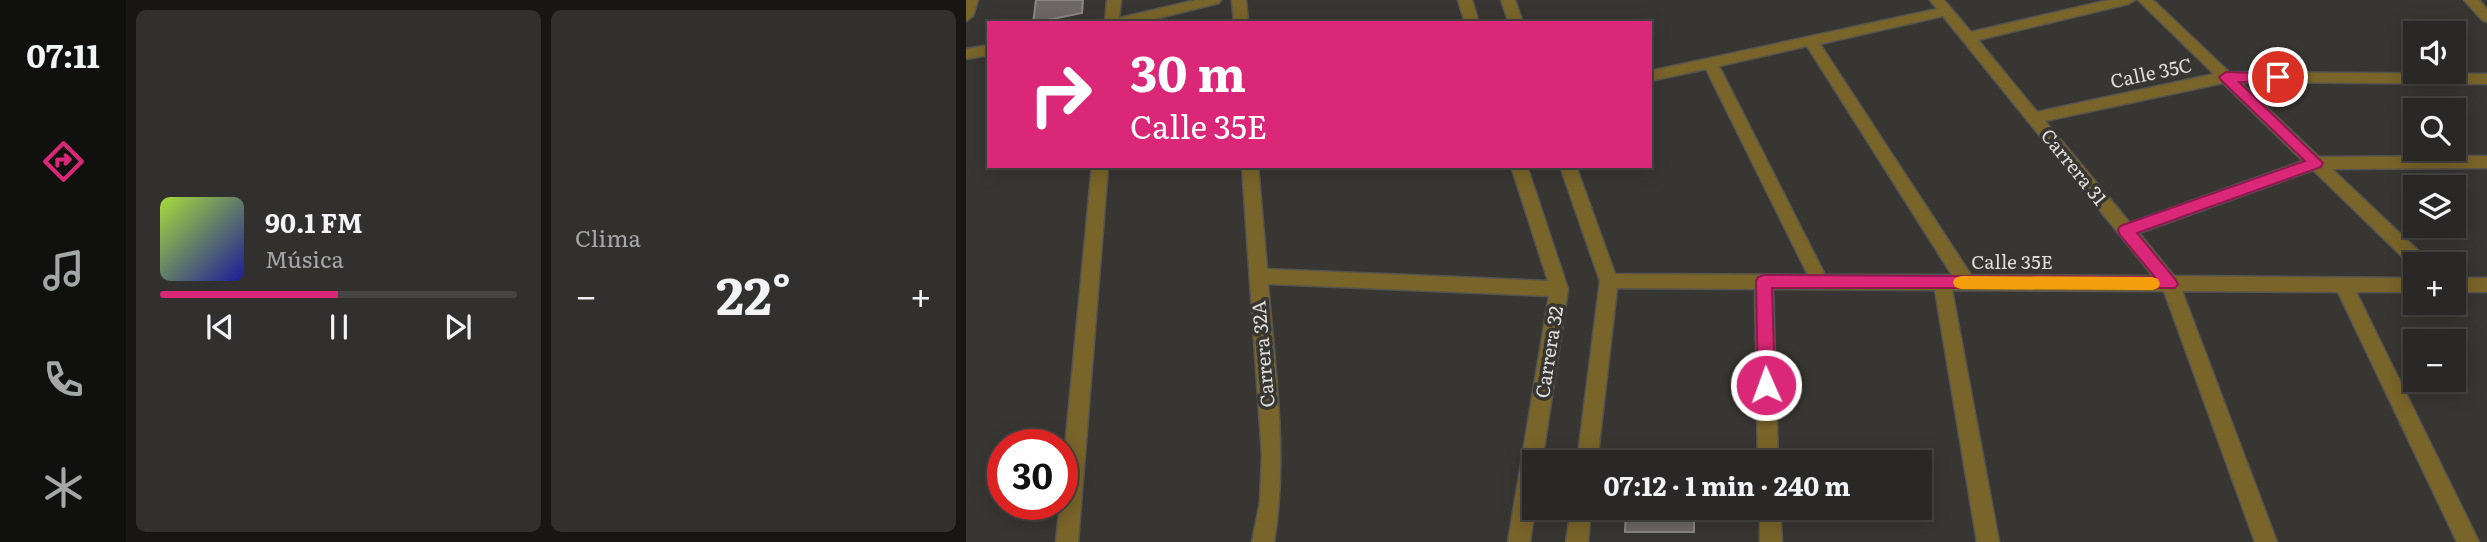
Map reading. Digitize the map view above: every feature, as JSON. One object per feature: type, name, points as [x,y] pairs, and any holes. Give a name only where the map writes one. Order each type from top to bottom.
[{"type":"street","points":[[966,16],[971,0]]},
{"type":"street","points":[[1112,21],[1114,0]]},
{"type":"street","points":[[1127,21],[1214,0]]},
{"type":"street","points":[[1240,0],[1241,21]]},
{"type":"street","points":[[1465,0],[1471,21]]},
{"type":"street","points":[[1508,0],[1515,21]]},
{"type":"street","points":[[1968,38],[2128,0]]},
{"type":"street","points":[[2146,0],[2409,252]]},
{"type":"street","points":[[2471,0],[2487,17]]},
{"type":"street","points":[[1652,76],[1810,40],[1942,5]]},
{"type":"street","name":"Carrera 31","points":[[1942,5],[2170,284],[2266,542]]},
{"type":"street","points":[[1810,40],[1966,282]]},
{"type":"street","points":[[966,54],[987,50]]},
{"type":"street","points":[[1710,62],[1820,282]]},
{"type":"street","name":"Calle 35C","points":[[2033,118],[2226,77],[2487,79]]},
{"type":"street","points":[[2126,230],[2316,163],[2487,162]]},
{"type":"street","points":[[1066,542],[1100,168]]},
{"type":"street","name":"Carrera 32A","points":[[1250,168],[1256,276],[1272,455],[1270,502],[1263,542]]},
{"type":"street","name":"Carrera 32","points":[[1519,542],[1559,289],[1520,168]]},
{"type":"street","points":[[1569,168],[1609,281],[1588,450]]},
{"type":"street","points":[[1256,276],[1559,289]]},
{"type":"street","name":"Calle 35E","points":[[1609,281],[2403,285]]},
{"type":"street","points":[[1764,281],[1769,450]]},
{"type":"street","points":[[1942,282],[1988,542]]},
{"type":"street","points":[[2344,285],[2469,542]]},
{"type":"street","points":[[2466,285],[2487,285]]},
{"type":"street","points":[[1577,542],[1580,520]]},
{"type":"street","points":[[1770,520],[1771,542]]},
{"type":"building","points":[[1036,0],[1083,0],[1082,13],[1033,21]]},
{"type":"building","points":[[1626,520],[1694,520],[1694,532],[1625,532]]},
{"type":"slow traffic","points":[[1961,282],[2152,284]]},
{"type":"route","points":[[1766,385],[1764,281],[2170,284],[2126,230],[2316,163],[2226,77],[2278,77]]}]
